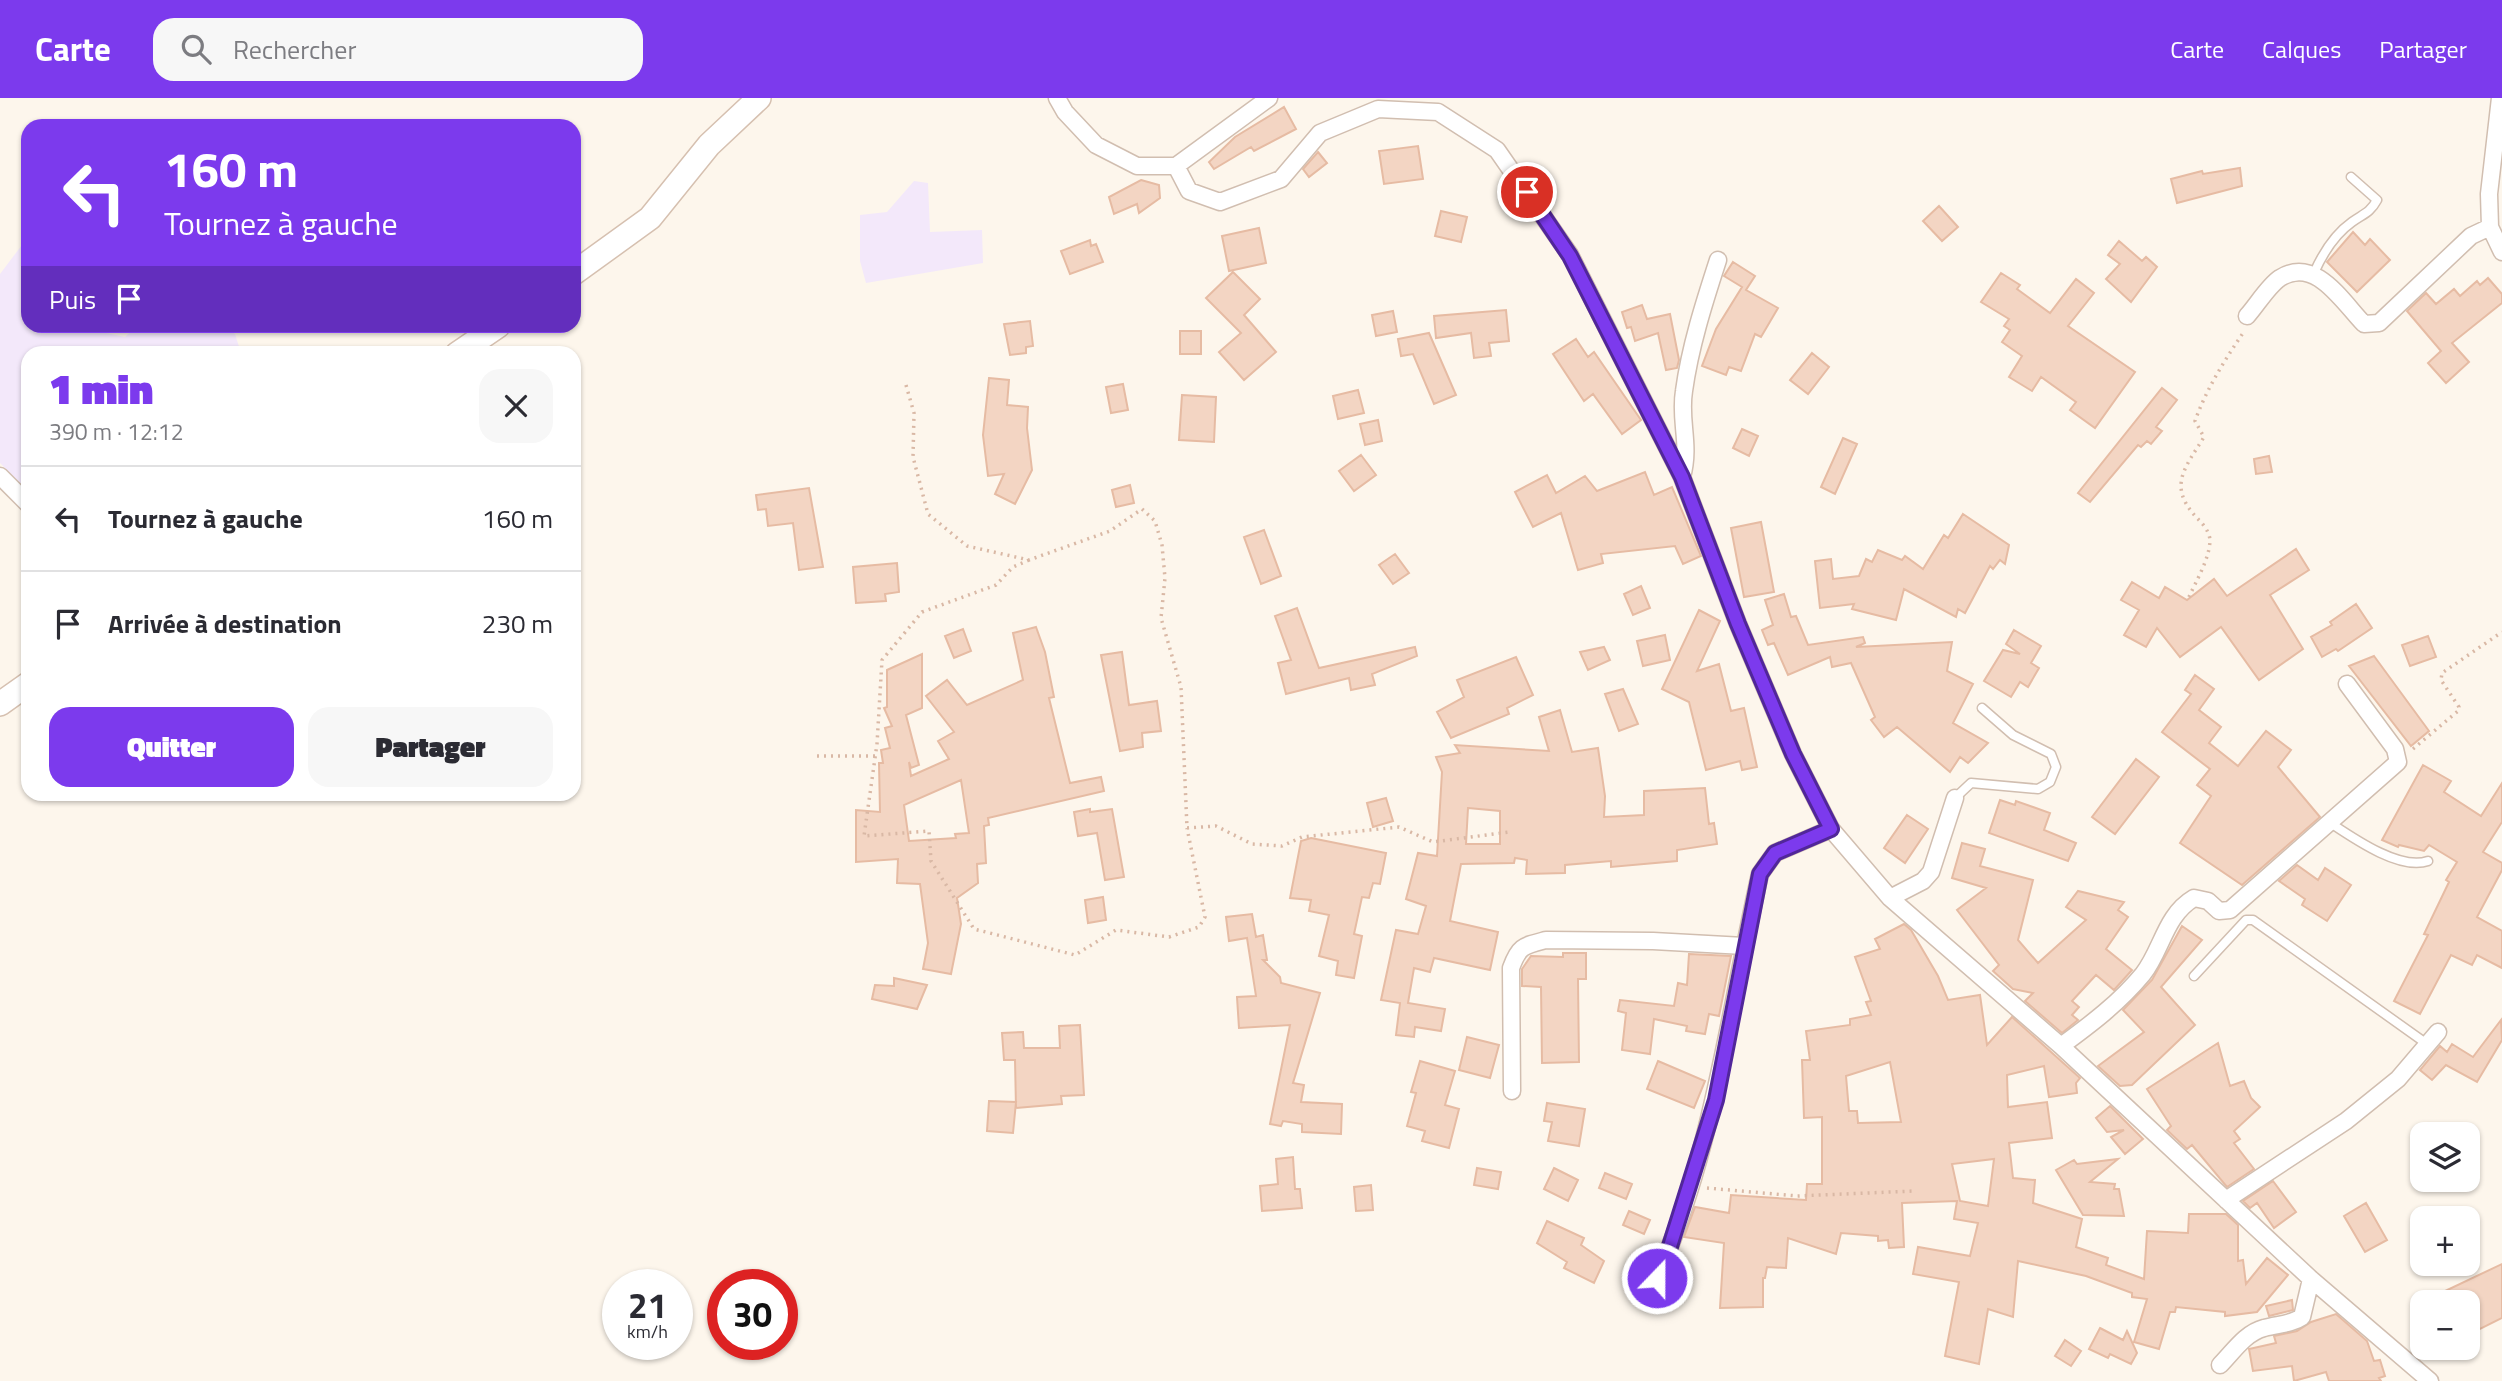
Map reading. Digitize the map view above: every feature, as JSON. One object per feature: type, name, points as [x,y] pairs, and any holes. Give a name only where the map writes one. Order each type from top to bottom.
[{"type":"street","points":[[1057,98],[1065,112],[1096,145],[1137,166],[1175,166],[1269,98]]},
{"type":"street","points":[[2500,98],[2488,194],[2490,227],[2502,252]]},
{"type":"street","points":[[581,268],[650,218],[709,145],[753,100]]},
{"type":"street","points":[[1175,166],[1189,191],[1220,202],[1281,178],[1320,132],[1378,109],[1438,112],[1497,150],[1570,256],[1682,477],[1738,624],[1793,754],[1831,829],[1890,898],[2061,1046],[2311,1279],[2431,1381]]},
{"type":"street","points":[[2247,316],[2278,279],[2299,270],[2314,273],[2364,324],[2379,323],[2471,236],[2490,227]]},
{"type":"street","points":[[1682,477],[1688,457],[1683,394],[1699,318],[1718,260]]},
{"type":"street","points":[[469,346],[488,333]]},
{"type":"street","points":[[0,476],[21,497]]},
{"type":"street","points":[[2061,1046],[2105,1014],[2145,972],[2158,942],[2182,905],[2194,898],[2208,901],[2219,911],[2230,910],[2398,762],[2395,748],[2347,684]]},
{"type":"street","points":[[0,704],[21,689]]},
{"type":"street","points":[[1890,898],[1923,881],[1931,872],[1955,798]]},
{"type":"street","points":[[1648,1297],[1666,1259],[1716,1100],[1760,874],[1775,853],[1831,829]]},
{"type":"street","points":[[1512,1091],[1511,968],[1517,951],[1528,944],[1546,940],[1744,946]]},
{"type":"street","points":[[2226,1200],[2346,1121],[2398,1079],[2432,1038]]},
{"type":"street","points":[[2220,1365],[2248,1335],[2262,1328],[2293,1323],[2302,1317],[2307,1308],[2311,1279]]},
{"type":"lane","points":[[2314,273],[2322,256],[2350,223],[2371,211],[2377,200],[2351,177]]},
{"type":"lane","points":[[1955,798],[1971,783],[2038,789],[2050,782],[2056,767],[2051,754],[2013,735],[1982,708]]},
{"type":"lane","points":[[2329,822],[2359,842],[2403,862],[2420,864],[2428,861]]},
{"type":"lane","points":[[2194,976],[2246,920],[2253,920],[2432,1038]]},
{"type":"path","points":[[2189,597],[2210,540],[2205,526],[2186,506],[2180,490],[2182,474],[2204,437],[2194,421],[2224,362],[2250,323],[2247,316]]},
{"type":"path","points":[[906,385],[914,413],[913,457],[928,514],[967,546],[1029,560]]},
{"type":"path","points":[[1142,509],[1156,522],[1165,578],[1161,618],[1181,687],[1187,828],[1205,917],[1199,927],[1169,936],[1116,930],[1075,955],[1050,951],[974,929],[930,861],[929,831],[864,836],[876,756],[882,660],[922,612],[996,585],[1013,567],[1110,531],[1142,509]]},
{"type":"path","points":[[2398,762],[2458,711],[2459,707],[2441,680],[2442,673],[2502,632]]},
{"type":"path","points":[[817,756],[876,756]]},
{"type":"path","points":[[1187,828],[1216,826],[1252,844],[1282,846],[1302,837],[1399,827],[1433,842],[1509,832]]},
{"type":"path","points":[[1689,1187],[1797,1196],[1914,1191]]},
{"type":"shaded area","points":[[914,181],[928,183],[930,232],[982,230],[983,263],[866,283],[860,261],[860,215],[887,212]]},
{"type":"shaded area","points":[[21,246],[21,333],[107,333],[125,337],[129,333],[233,333],[239,346],[21,346],[21,484],[0,463],[0,274]]},
{"type":"building","points":[[1284,107],[1296,129],[1254,151],[1251,147],[1214,169],[1209,162],[1235,137]]},
{"type":"building","points":[[1418,146],[1423,179],[1384,184],[1379,151]]},
{"type":"building","points":[[1318,152],[1327,163],[1309,177],[1303,169]]},
{"type":"building","points":[[2240,168],[2242,186],[2177,203],[2171,179],[2202,171],[2203,174]]},
{"type":"building","points":[[1141,180],[1159,185],[1160,198],[1139,213],[1137,204],[1114,214],[1109,197]]},
{"type":"building","points":[[1939,206],[1958,227],[1942,241],[1923,221]]},
{"type":"building","points":[[1441,211],[1467,217],[1461,242],[1435,236]]},
{"type":"building","points":[[1259,228],[1266,263],[1229,271],[1222,236]]},
{"type":"building","points":[[2353,232],[2365,245],[2370,239],[2390,260],[2357,292],[2327,262]]},
{"type":"building","points":[[1090,240],[1091,246],[1096,244],[1103,262],[1070,274],[1061,251]]},
{"type":"building","points":[[2119,241],[2142,261],[2146,257],[2157,267],[2131,302],[2106,279],[2120,264],[2108,255]]},
{"type":"building","points":[[1733,262],[1755,276],[1746,290],[1778,308],[1761,337],[1755,334],[1741,371],[1729,367],[1726,375],[1702,366],[1716,329],[1742,287],[1724,276]]},
{"type":"building","points":[[1233,272],[1260,299],[1244,315],[1276,352],[1244,380],[1219,352],[1241,333],[1206,298]]},
{"type":"building","points":[[2001,273],[2020,285],[2017,289],[2050,313],[2076,279],[2094,293],[2068,326],[2135,372],[2095,428],[2070,410],[2076,402],[2041,377],[2032,391],[2009,377],[2022,356],[2002,342],[2010,330],[2004,326],[2009,319],[1981,302]]},
{"type":"building","points":[[2488,278],[2502,294],[2502,303],[2452,343],[2469,362],[2446,383],[2428,363],[2441,351],[2407,311],[2426,293],[2436,304],[2454,289],[2460,296],[2477,281],[2480,285]]},
{"type":"building","points":[[1642,305],[1647,319],[1670,314],[1679,360],[1677,368],[1666,370],[1658,333],[1635,341],[1631,327],[1627,328],[1622,312]]},
{"type":"building","points":[[1506,310],[1509,341],[1489,343],[1491,356],[1474,358],[1471,333],[1436,338],[1434,316]]},
{"type":"building","points":[[1393,311],[1397,332],[1376,336],[1372,315]]},
{"type":"building","points":[[1030,321],[1033,346],[1026,347],[1026,353],[1010,355],[1004,324]]},
{"type":"building","points":[[1180,331],[1201,331],[1201,354],[1180,354]]},
{"type":"building","points":[[1429,333],[1456,395],[1434,404],[1413,354],[1401,356],[1398,339]]},
{"type":"building","points":[[1576,339],[1588,357],[1594,352],[1641,420],[1622,434],[1593,394],[1584,401],[1553,354]]},
{"type":"building","points":[[1812,353],[1829,367],[1808,394],[1790,380]]},
{"type":"building","points":[[989,378],[1009,380],[1007,405],[1028,407],[1027,428],[1032,470],[1015,504],[995,494],[1004,474],[988,476],[983,435]]},
{"type":"building","points":[[1123,384],[1128,410],[1111,413],[1106,387]]},
{"type":"building","points":[[2162,388],[2177,400],[2156,427],[2162,431],[2151,444],[2147,441],[2141,447],[2138,445],[2090,502],[2078,493]]},
{"type":"building","points":[[1358,390],[1364,413],[1338,419],[1333,396]]},
{"type":"building","points":[[1182,395],[1216,397],[1214,442],[1179,440]]},
{"type":"building","points":[[1378,420],[1382,441],[1365,445],[1360,424]]},
{"type":"building","points":[[1742,429],[1758,436],[1749,456],[1733,448]]},
{"type":"building","points":[[1843,438],[1857,444],[1835,494],[1821,487]]},
{"type":"building","points":[[1361,455],[1376,475],[1354,491],[1339,471]]},
{"type":"building","points":[[2269,456],[2272,472],[2256,474],[2254,459]]},
{"type":"building","points":[[1645,472],[1654,495],[1672,487],[1701,556],[1683,564],[1675,546],[1601,554],[1603,563],[1578,570],[1561,513],[1533,527],[1515,492],[1547,475],[1556,493],[1585,476],[1597,491]]},
{"type":"building","points":[[1130,485],[1134,503],[1116,507],[1112,490]]},
{"type":"building","points":[[809,488],[823,567],[799,570],[793,523],[768,526],[766,509],[758,510],[756,495]]},
{"type":"building","points":[[1963,514],[2009,545],[2005,564],[2000,560],[1993,569],[1990,566],[1965,613],[1958,609],[1956,617],[1904,589],[1896,620],[1852,609],[1854,604],[1820,608],[1815,561],[1831,559],[1833,579],[1859,576],[1866,559],[1872,562],[1878,550],[1902,560],[1905,556],[1923,569],[1944,535],[1948,538]]},
{"type":"building","points":[[1761,522],[1774,592],[1744,597],[1731,528]]},
{"type":"building","points":[[1264,530],[1281,576],[1261,584],[1244,537]]},
{"type":"building","points":[[2296,549],[2309,570],[2270,595],[2303,649],[2259,680],[2221,627],[2180,657],[2157,628],[2146,647],[2124,635],[2139,610],[2121,600],[2132,582],[2159,598],[2165,587],[2187,600],[2214,579],[2227,596]]},
{"type":"building","points":[[1395,554],[1409,573],[1393,584],[1379,565]]},
{"type":"building","points":[[897,563],[899,592],[885,594],[886,601],[856,603],[853,567]]},
{"type":"building","points":[[1641,586],[1650,608],[1633,615],[1624,594]]},
{"type":"building","points":[[1784,594],[1791,617],[1796,616],[1808,645],[1863,637],[1865,643],[1856,647],[1952,642],[1947,671],[1973,684],[1953,723],[1988,743],[1968,763],[1960,757],[1950,772],[1897,727],[1884,737],[1871,720],[1875,717],[1851,663],[1832,667],[1830,657],[1788,675],[1774,643],[1768,645],[1762,630],[1773,625],[1765,600]]},
{"type":"building","points":[[2356,604],[2372,628],[2338,651],[2336,649],[2322,657],[2311,637],[2332,625],[2330,622]]},
{"type":"building","points":[[1297,608],[1319,668],[1415,647],[1417,656],[1372,674],[1375,685],[1351,690],[1349,678],[1286,694],[1278,663],[1291,660],[1275,616]]},
{"type":"building","points":[[1699,610],[1720,621],[1697,671],[1719,664],[1731,711],[1744,708],[1757,767],[1742,770],[1740,761],[1706,770],[1689,702],[1662,689]]},
{"type":"building","points":[[1036,627],[1045,652],[1054,697],[1049,698],[1070,783],[1101,777],[1104,791],[988,818],[989,825],[984,826],[986,863],[977,864],[978,883],[957,898],[961,924],[951,974],[923,969],[928,943],[920,884],[897,883],[898,859],[856,862],[856,810],[880,812],[879,763],[883,763],[881,750],[890,748],[885,728],[892,726],[884,708],[887,707],[887,670],[922,654],[922,708],[906,715],[919,765],[911,768],[909,762],[911,776],[949,759],[938,741],[954,732],[926,696],[947,680],[967,705],[1023,680],[1013,633]],"holes":[[[961,780],[969,833],[955,834],[956,838],[909,841],[904,805]]]},
{"type":"building","points":[[963,629],[971,651],[954,658],[945,636]]},
{"type":"building","points":[[2014,630],[2041,646],[2031,663],[2039,668],[2028,687],[2020,682],[2011,697],[1984,681],[2003,650],[2020,654],[2006,644]]},
{"type":"building","points":[[1665,635],[1670,660],[1643,666],[1637,641]]},
{"type":"building","points":[[2428,636],[2436,657],[2410,666],[2402,645]]},
{"type":"building","points":[[1604,647],[1610,660],[1588,670],[1580,652]]},
{"type":"building","points":[[1122,652],[1129,705],[1157,701],[1161,731],[1142,733],[1143,747],[1120,751],[1101,655]]},
{"type":"building","points":[[2374,656],[2429,731],[2411,746],[2349,666]]},
{"type":"building","points":[[1516,657],[1533,695],[1507,708],[1509,714],[1451,738],[1437,712],[1464,697],[1457,680]]},
{"type":"building","points":[[2195,675],[2214,689],[2199,710],[2221,727],[2209,743],[2238,766],[2266,731],[2291,750],[2278,767],[2320,817],[2242,885],[2180,843],[2211,796],[2197,785],[2210,769],[2162,732],[2191,694],[2185,690]]},
{"type":"building","points":[[1623,689],[1638,724],[1619,731],[1605,694]]},
{"type":"building","points":[[1560,710],[1572,752],[1598,748],[1605,796],[1604,817],[1644,815],[1644,791],[1705,788],[1709,824],[1714,823],[1717,844],[1677,850],[1677,861],[1611,867],[1611,861],[1565,865],[1565,873],[1526,874],[1527,860],[1515,858],[1514,863],[1461,864],[1450,921],[1498,932],[1490,970],[1434,958],[1430,972],[1414,968],[1408,1003],[1445,1009],[1441,1031],[1415,1027],[1414,1037],[1396,1035],[1400,1003],[1381,1000],[1396,930],[1418,934],[1426,906],[1406,899],[1418,853],[1437,856],[1442,772],[1436,757],[1460,753],[1455,745],[1549,751],[1539,717]],"holes":[[[1468,808],[1500,811],[1500,844],[1466,844]]]},
{"type":"building","points":[[2136,759],[2159,777],[2115,834],[2092,817]]},
{"type":"building","points":[[2423,765],[2451,781],[2444,792],[2481,816],[2502,783],[2502,822],[2483,852],[2502,863],[2502,870],[2477,917],[2502,931],[2502,968],[2477,955],[2472,965],[2451,955],[2420,1014],[2394,1001],[2428,935],[2424,934],[2449,882],[2446,880],[2457,862],[2429,845],[2424,851],[2399,845],[2398,847],[2382,840]]},
{"type":"building","points":[[1386,798],[1393,821],[1373,827],[1367,803]]},
{"type":"building","points":[[2000,800],[2015,805],[2016,801],[2050,813],[2044,830],[2076,843],[2068,861],[1989,833]]},
{"type":"building","points":[[1090,809],[1090,812],[1112,809],[1124,877],[1105,880],[1097,833],[1078,836],[1074,812]]},
{"type":"building","points":[[1907,815],[1928,829],[1905,863],[1884,848]]},
{"type":"building","points":[[1311,838],[1386,853],[1380,884],[1373,883],[1369,898],[1362,897],[1354,934],[1362,936],[1354,978],[1336,975],[1338,961],[1319,956],[1329,915],[1309,911],[1311,900],[1290,898],[1301,841]]},
{"type":"building","points":[[1962,843],[1985,849],[1980,866],[2033,880],[2018,940],[2038,963],[2086,920],[2066,907],[2078,891],[2124,902],[2118,910],[2128,917],[2106,949],[2132,970],[2114,990],[2096,975],[2072,1001],[2079,1007],[2072,1015],[2078,1020],[2062,1033],[2025,1001],[2033,993],[2013,989],[1993,971],[1999,965],[1957,910],[1986,888],[1952,878]]},
{"type":"building","points":[[2297,865],[2318,880],[2325,868],[2351,885],[2327,921],[2302,905],[2305,899],[2279,881]]},
{"type":"building","points":[[1103,897],[1106,920],[1088,923],[1085,900]]},
{"type":"building","points":[[1252,914],[1256,937],[1263,935],[1267,960],[1263,960],[1280,977],[1281,983],[1320,993],[1293,1083],[1304,1085],[1301,1102],[1342,1104],[1341,1134],[1302,1132],[1302,1124],[1283,1121],[1281,1126],[1270,1124],[1290,1025],[1239,1028],[1237,997],[1256,996],[1247,938],[1229,941],[1226,917]]},
{"type":"building","points":[[1904,924],[1911,930],[1938,976],[1948,1000],[1980,995],[1987,1045],[2012,1017],[2080,1078],[2076,1083],[2077,1093],[2049,1097],[2044,1066],[2007,1075],[2008,1107],[2047,1102],[2052,1138],[2009,1143],[2013,1178],[2035,1180],[2033,1203],[2082,1219],[2076,1247],[2108,1258],[2106,1265],[2144,1279],[2147,1231],[2188,1233],[2189,1214],[2226,1214],[2238,1225],[2238,1261],[2243,1260],[2246,1284],[2267,1258],[2288,1275],[2257,1312],[2225,1316],[2225,1312],[2176,1307],[2175,1312],[2170,1312],[2159,1349],[2134,1342],[2147,1299],[2132,1297],[2132,1293],[2086,1276],[2018,1261],[2013,1317],[1988,1309],[1979,1364],[1945,1356],[1959,1282],[1913,1274],[1918,1247],[1970,1256],[1978,1223],[1954,1219],[1957,1201],[1902,1203],[1904,1247],[1889,1248],[1888,1240],[1878,1241],[1878,1236],[1841,1233],[1836,1254],[1788,1238],[1786,1268],[1767,1267],[1763,1278],[1763,1307],[1720,1308],[1724,1243],[1684,1237],[1695,1207],[1729,1213],[1731,1195],[1806,1200],[1807,1184],[1822,1184],[1822,1117],[1804,1118],[1802,1060],[1810,1060],[1806,1031],[1850,1025],[1850,1019],[1871,1015],[1866,1002],[1871,1001],[1855,957],[1880,949],[1875,939]],"holes":[[[1890,1062],[1901,1122],[1858,1123],[1857,1111],[1849,1111],[1846,1076]],[[1994,1159],[1988,1206],[1960,1201],[1952,1164]]]},
{"type":"building","points":[[2182,926],[2202,940],[2161,987],[2195,1025],[2132,1085],[2120,1086],[2098,1066],[2144,1032],[2123,1010],[2152,980]]},
{"type":"building","points":[[1563,953],[1586,953],[1586,979],[1578,979],[1579,1062],[1542,1063],[1541,987],[1522,986],[1522,969],[1531,956],[1563,957]]},
{"type":"building","points":[[1689,954],[1731,956],[1719,1016],[1709,1014],[1705,1034],[1686,1031],[1687,1026],[1654,1019],[1650,1054],[1622,1050],[1626,1013],[1618,1011],[1620,1000],[1674,1006],[1678,983],[1687,985]]},
{"type":"building","points":[[894,978],[927,985],[917,1009],[872,999],[875,985],[894,986]]},
{"type":"building","points":[[2501,1020],[2502,1040],[2477,1082],[2446,1065],[2432,1080],[2420,1070],[2440,1046],[2447,1052],[2452,1044],[2473,1057]]},
{"type":"building","points":[[1080,1025],[1084,1095],[1061,1096],[1062,1104],[1016,1108],[1015,1060],[1004,1060],[1002,1033],[1023,1032],[1024,1048],[1060,1048],[1059,1026]]},
{"type":"building","points":[[1467,1037],[1499,1045],[1490,1078],[1459,1070]]},
{"type":"building","points":[[2218,1043],[2230,1086],[2244,1081],[2251,1098],[2260,1107],[2234,1131],[2240,1139],[2234,1143],[2254,1169],[2227,1187],[2192,1145],[2187,1149],[2167,1130],[2171,1126],[2147,1089]]},
{"type":"building","points":[[1420,1061],[1455,1071],[1445,1105],[1459,1109],[1449,1148],[1422,1141],[1425,1131],[1407,1126],[1416,1093],[1411,1092]]},
{"type":"building","points":[[1658,1061],[1705,1081],[1694,1108],[1647,1089]]},
{"type":"building","points":[[989,1101],[1016,1102],[1013,1133],[987,1131]]},
{"type":"building","points":[[1547,1103],[1585,1109],[1579,1146],[1548,1141],[1552,1122],[1544,1121]]},
{"type":"building","points":[[2110,1106],[2143,1139],[2125,1154],[2111,1137],[2124,1130],[2107,1132],[2096,1118]]},
{"type":"building","points":[[1293,1157],[1295,1189],[1300,1189],[1302,1208],[1262,1211],[1260,1186],[1278,1184],[1276,1159]]},
{"type":"building","points":[[2118,1159],[2090,1182],[2115,1184],[2114,1189],[2119,1189],[2124,1216],[2083,1215],[2056,1170],[2074,1160],[2077,1164]]},
{"type":"building","points":[[1477,1168],[1501,1172],[1498,1189],[1474,1185]]},
{"type":"building","points":[[1554,1168],[1578,1180],[1568,1201],[1544,1189]]},
{"type":"building","points":[[1605,1173],[1632,1184],[1626,1199],[1599,1188]]},
{"type":"building","points":[[2273,1181],[2296,1212],[2274,1228],[2257,1203],[2250,1208],[2243,1201]]},
{"type":"building","points":[[1371,1185],[1373,1210],[1356,1211],[1354,1187]]},
{"type":"building","points":[[2366,1203],[2387,1240],[2365,1252],[2344,1216]]},
{"type":"building","points":[[1629,1211],[1650,1220],[1644,1234],[1623,1225]]},
{"type":"building","points":[[1547,1221],[1584,1238],[1581,1245],[1604,1261],[1594,1283],[1564,1268],[1567,1262],[1537,1243]]},
{"type":"building","points":[[2502,1264],[2502,1318],[2480,1329],[2480,1290],[2447,1290]]},
{"type":"building","points":[[2292,1300],[2293,1310],[2269,1316],[2266,1306]]},
{"type":"building","points":[[2336,1314],[2367,1341],[2374,1361],[2380,1360],[2385,1376],[2379,1378],[2381,1381],[2329,1381],[2326,1372],[2294,1381],[2292,1366],[2253,1371],[2249,1349],[2276,1343],[2274,1336],[2297,1331],[2311,1322]]},
{"type":"building","points":[[2100,1328],[2123,1340],[2127,1331],[2137,1353],[2131,1364],[2110,1354],[2108,1358],[2089,1349]]},
{"type":"building","points":[[2065,1340],[2081,1351],[2071,1366],[2055,1356]]},
{"type":"route","points":[[1527,192],[1570,256],[1682,477],[1738,624],[1793,754],[1831,829],[1775,853],[1760,874],[1716,1100],[1666,1259],[1657,1278]]}]
